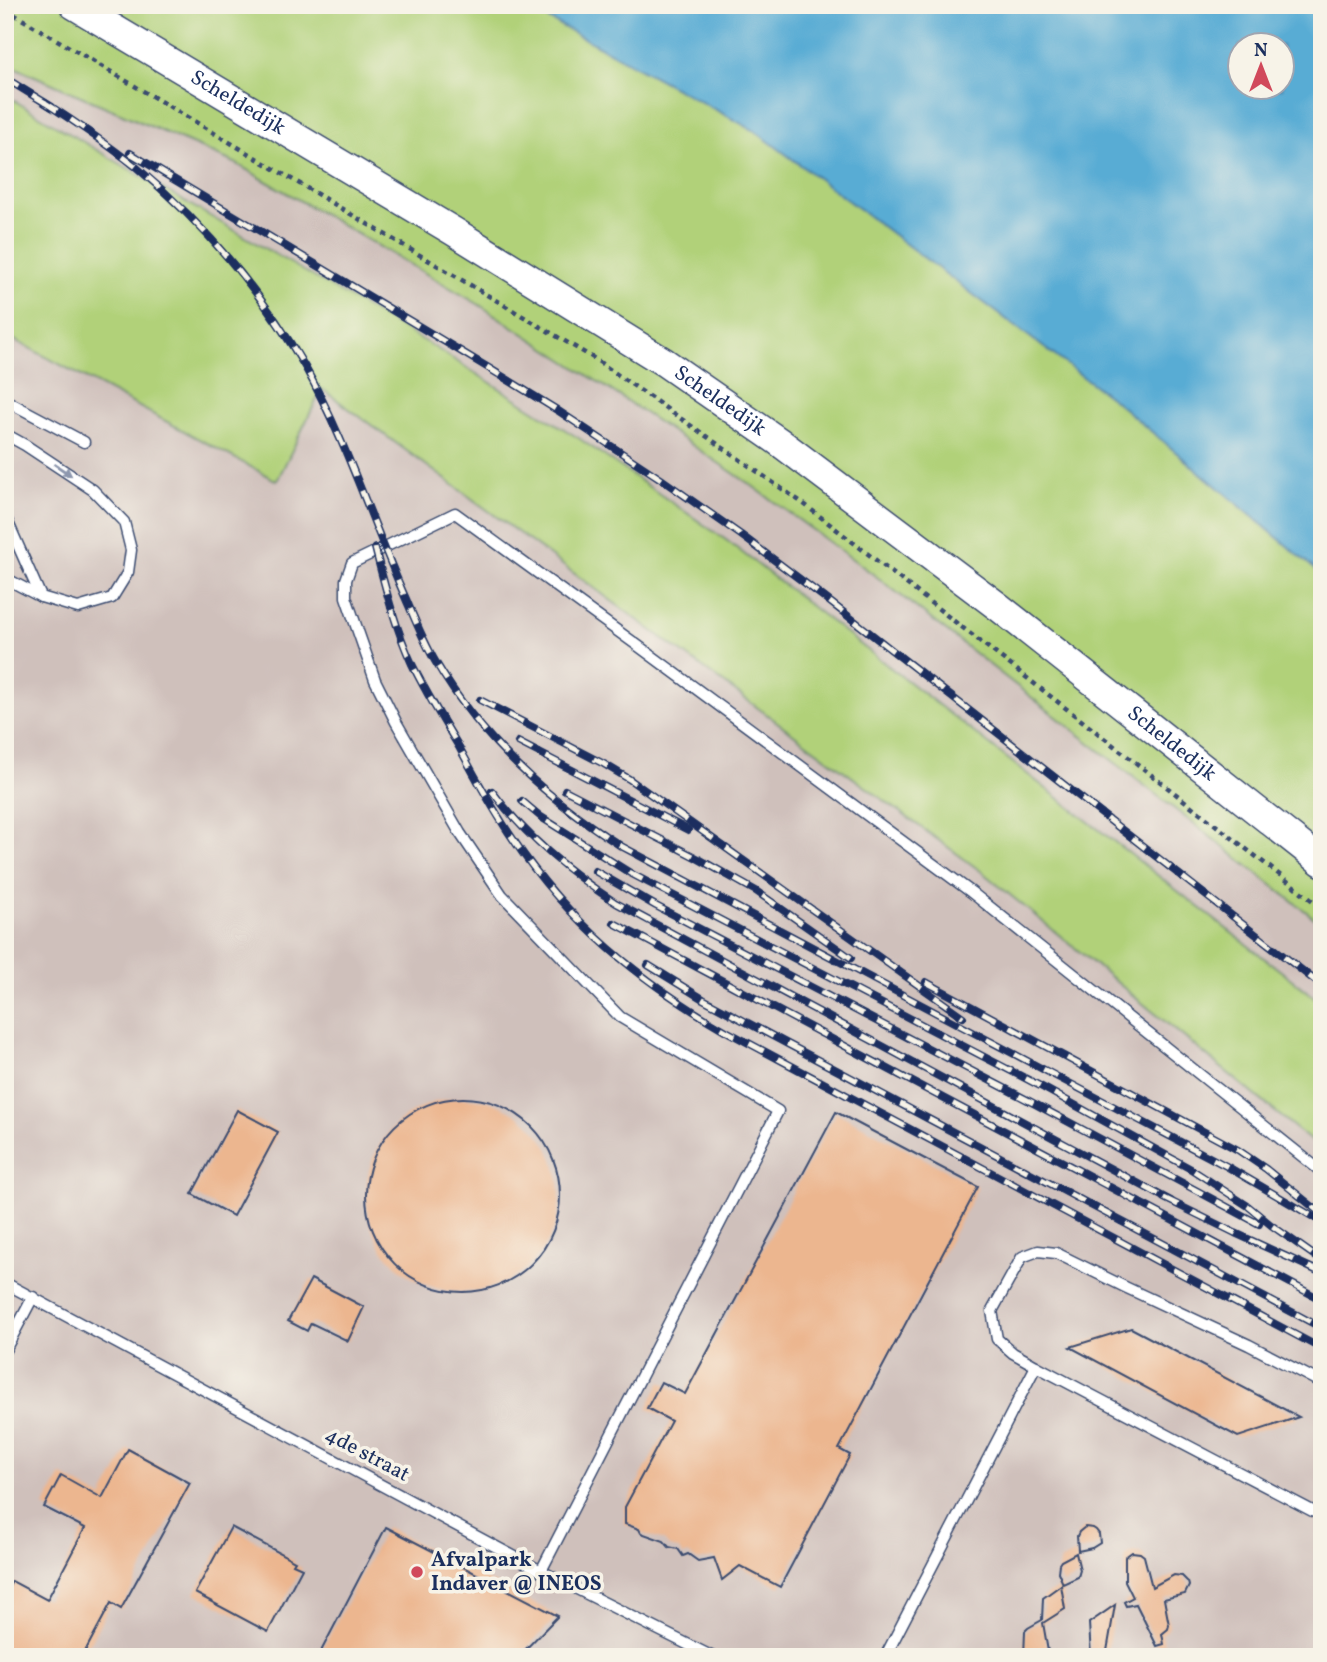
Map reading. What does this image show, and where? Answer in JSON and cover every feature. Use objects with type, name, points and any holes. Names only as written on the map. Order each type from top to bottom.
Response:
[{"type":"street","name":"Scheldedijk","points":[[74,5],[453,230],[664,362],[778,441],[1000,608],[1322,862]]},
{"type":"lane","points":[[5,400],[84,442]]},
{"type":"lane","points":[[5,434],[93,490],[124,522],[131,550],[128,572],[112,598],[78,608],[41,597],[5,578]]},
{"type":"lane","points":[[541,1572],[778,1111],[620,1017],[502,895],[460,833],[375,680],[346,597],[346,580],[352,563],[455,513],[971,891],[1322,1172]]},
{"type":"lane","points":[[5,516],[41,597]]},
{"type":"lane","points":[[1322,1383],[1056,1253],[1038,1251],[1022,1257],[992,1311],[997,1339],[1013,1353],[1322,1516]]},
{"type":"lane","name":"4de straat","points":[[5,1283],[541,1572],[713,1657]]},
{"type":"lane","points":[[5,1350],[33,1297]]},
{"type":"lane","points":[[885,1657],[1036,1366]]},
{"type":"path","points":[[5,9],[594,359],[804,504],[1322,908]]},
{"type":"shaded area","points":[[5,63],[235,163],[478,304],[751,485],[877,577],[1322,924],[1322,1003],[726,540],[580,439],[509,395],[5,95]]},
{"type":"shaded area","points":[[5,335],[277,480],[322,389],[982,872],[1322,1150],[1322,1657],[5,1657]]},
{"type":"green space","points":[[5,5],[523,5],[755,131],[1114,400],[1322,575],[1322,924],[877,577],[751,485],[615,393],[478,304],[235,163],[5,63]]},
{"type":"green space","points":[[5,95],[434,347],[580,439],[726,540],[1322,1003],[1322,1150],[982,872],[322,389],[277,481],[5,335]]},
{"type":"water","points":[[523,5],[1322,5],[1322,575],[1114,400],[755,131]]},
{"type":"building","points":[[463,1098],[500,1105],[532,1126],[553,1158],[560,1195],[553,1232],[532,1264],[500,1285],[463,1292],[426,1285],[394,1264],[373,1232],[366,1195],[373,1158],[394,1126],[426,1105]]},
{"type":"building","points":[[237,1110],[278,1132],[233,1216],[192,1194]]},
{"type":"building","points":[[836,1112],[978,1187],[839,1449],[850,1455],[780,1587],[740,1566],[722,1580],[714,1558],[698,1561],[688,1554],[683,1556],[678,1549],[669,1547],[664,1541],[625,1524],[625,1507],[671,1421],[647,1408],[661,1382],[685,1394]]},
{"type":"building","points":[[311,1279],[364,1307],[348,1341],[311,1323],[307,1331],[288,1321]]},
{"type":"building","points":[[1131,1328],[1299,1417],[1238,1437],[1070,1347]]},
{"type":"building","points":[[128,1449],[190,1483],[121,1609],[111,1603],[82,1657],[5,1657],[5,1594],[12,1581],[47,1600],[85,1528],[44,1507],[61,1475],[102,1498]]},
{"type":"building","points":[[231,1527],[295,1561],[293,1564],[302,1568],[268,1632],[195,1593]]},
{"type":"building","name":"Afvalpark Indaver @ INEOS","points":[[386,1527],[558,1616],[518,1657],[318,1657]]},
{"type":"building","points":[[1085,1527],[1096,1530],[1100,1543],[1078,1551],[1077,1536]]},
{"type":"building","points":[[1132,1552],[1144,1556],[1152,1587],[1174,1575],[1182,1576],[1188,1582],[1185,1594],[1164,1599],[1169,1625],[1162,1634],[1164,1644],[1157,1646],[1136,1604],[1126,1606],[1124,1602],[1133,1597],[1125,1581],[1125,1557]]},
{"type":"building","points":[[1076,1553],[1080,1570],[1078,1577],[1063,1584],[1058,1572],[1059,1564]]},
{"type":"building","points":[[1061,1585],[1065,1609],[1043,1623],[1049,1657],[1024,1657],[1025,1631],[1042,1620],[1043,1598]]},
{"type":"building","points":[[1115,1605],[1106,1657],[1091,1657],[1089,1623]]},
{"type":"railway","points":[[5,78],[52,107]]},
{"type":"railway","points":[[44,102],[113,149],[184,210],[229,259],[269,311],[320,395],[435,661],[453,689],[494,741],[541,787],[621,846],[1228,1167],[1322,1222]]},
{"type":"railway","points":[[130,153],[487,367],[661,479],[825,598],[1322,986]]},
{"type":"railway","points":[[375,548],[395,621],[412,664],[492,805],[513,839],[558,898],[609,948],[666,993],[728,1032],[1322,1349]]},
{"type":"railway","points":[[480,700],[629,779],[963,1017]]},
{"type":"railway","points":[[518,742],[688,830]]},
{"type":"railway","points":[[565,790],[756,891],[851,958]]},
{"type":"railway","points":[[492,791],[549,853],[616,903],[1171,1201]]},
{"type":"railway","points":[[522,801],[541,817],[630,873],[1044,1088],[1191,1169],[1248,1206],[1322,1261]]},
{"type":"railway","points":[[595,871],[656,906],[1259,1224]]},
{"type":"railway","points":[[614,923],[1322,1300]]},
{"type":"railway","points":[[648,965],[703,999],[1322,1328]]},
{"type":"railway","points":[[926,982],[1238,1150],[1318,1211]]},
{"type":"railway","points":[[1164,1198],[1322,1273]]},
{"type":"place","name":"Afvalpark Indaver @ INEOS","points":[[417,1572]]}]
